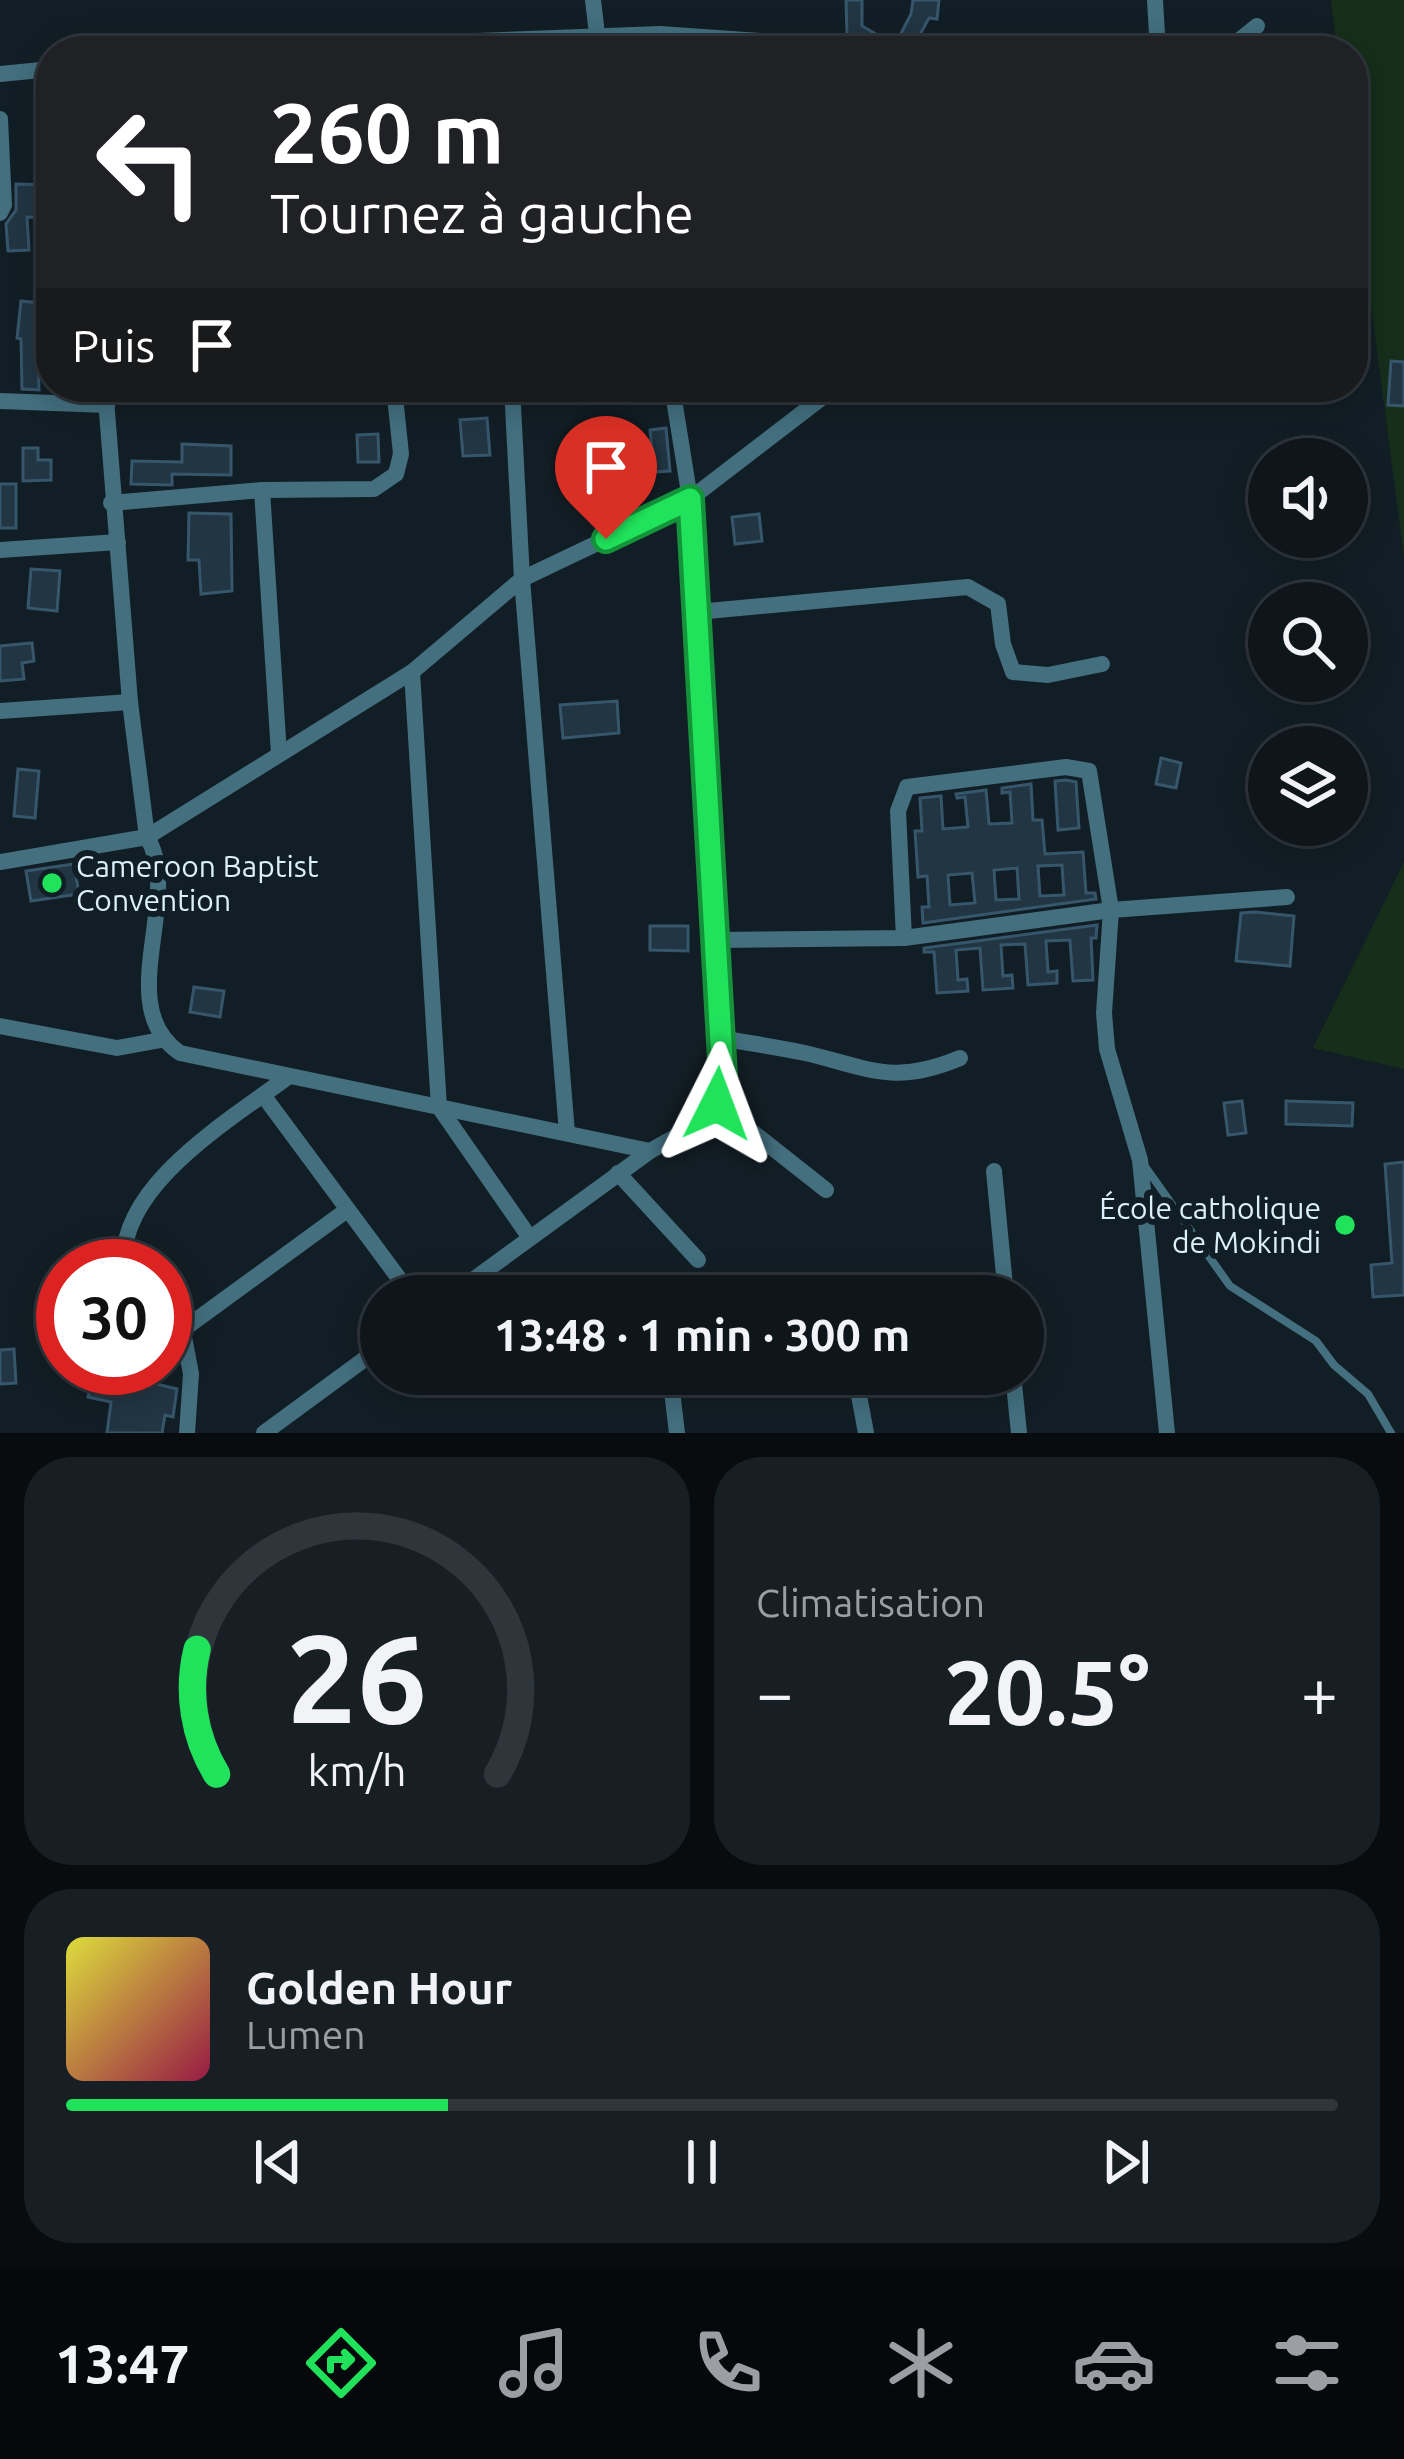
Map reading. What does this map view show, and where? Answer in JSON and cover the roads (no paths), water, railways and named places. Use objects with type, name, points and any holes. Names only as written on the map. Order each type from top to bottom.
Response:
[{"type":"street","points":[[593,0],[597,36]]},
{"type":"street","points":[[1155,0],[1157,36]]},
{"type":"street","points":[[1245,36],[1257,26]]},
{"type":"street","points":[[0,74],[36,70]]},
{"type":"street","points":[[0,118],[4,205],[0,213]]},
{"type":"street","points":[[0,401],[36,399]]},
{"type":"street","points":[[106,402],[130,702],[147,837],[159,876],[150,941],[152,1013],[161,1040],[180,1053],[650,1150]]},
{"type":"street","points":[[111,503],[262,490],[374,489],[396,474],[401,454],[396,402]]},
{"type":"street","points":[[513,402],[522,579],[567,1133]]},
{"type":"street","points":[[480,1275],[650,1150],[702,1122],[717,1104],[723,1077],[697,612],[690,499],[674,402]]},
{"type":"street","points":[[0,862],[147,837],[412,672],[522,579],[690,499],[816,402]]},
{"type":"street","points":[[262,490],[279,754]]},
{"type":"street","points":[[0,550],[118,542]]},
{"type":"street","points":[[697,612],[968,587],[998,604],[1003,644],[1013,672],[1048,675],[1102,664]]},
{"type":"street","points":[[412,672],[439,1107],[530,1238]]},
{"type":"street","points":[[0,711],[130,702]]},
{"type":"street","points":[[904,938],[898,811],[907,787],[1066,767],[1089,771],[1111,910],[1104,1013],[1107,1049],[1140,1160],[1167,1433]]},
{"type":"street","points":[[715,940],[904,938],[1111,910],[1287,897]]},
{"type":"street","points":[[0,1026],[117,1048],[161,1040]]},
{"type":"street","points":[[720,1038],[807,1054],[865,1072],[928,1071],[960,1058]]},
{"type":"street","points":[[127,1239],[139,1208],[167,1170],[289,1076]]},
{"type":"street","points":[[263,1095],[396,1275]]},
{"type":"street","points":[[717,1104],[826,1190]]},
{"type":"street","points":[[994,1171],[1004,1275]]},
{"type":"street","points":[[619,1173],[698,1260]]},
{"type":"street","points":[[192,1314],[347,1210]]},
{"type":"street","points":[[264,1433],[360,1362]]},
{"type":"street","points":[[187,1433],[189,1395]]},
{"type":"street","points":[[672,1395],[677,1433]]},
{"type":"street","points":[[859,1395],[866,1433]]},
{"type":"street","points":[[1015,1395],[1019,1433]]},
{"type":"lane","points":[[1140,1160],[1230,1286],[1316,1341],[1334,1365],[1368,1394],[1391,1433]]},
{"type":"place","name":"Cameroon Baptist Convention","points":[[52,883]]},
{"type":"place","name":"École catholique de Mokindi","points":[[1345,1225]]}]
